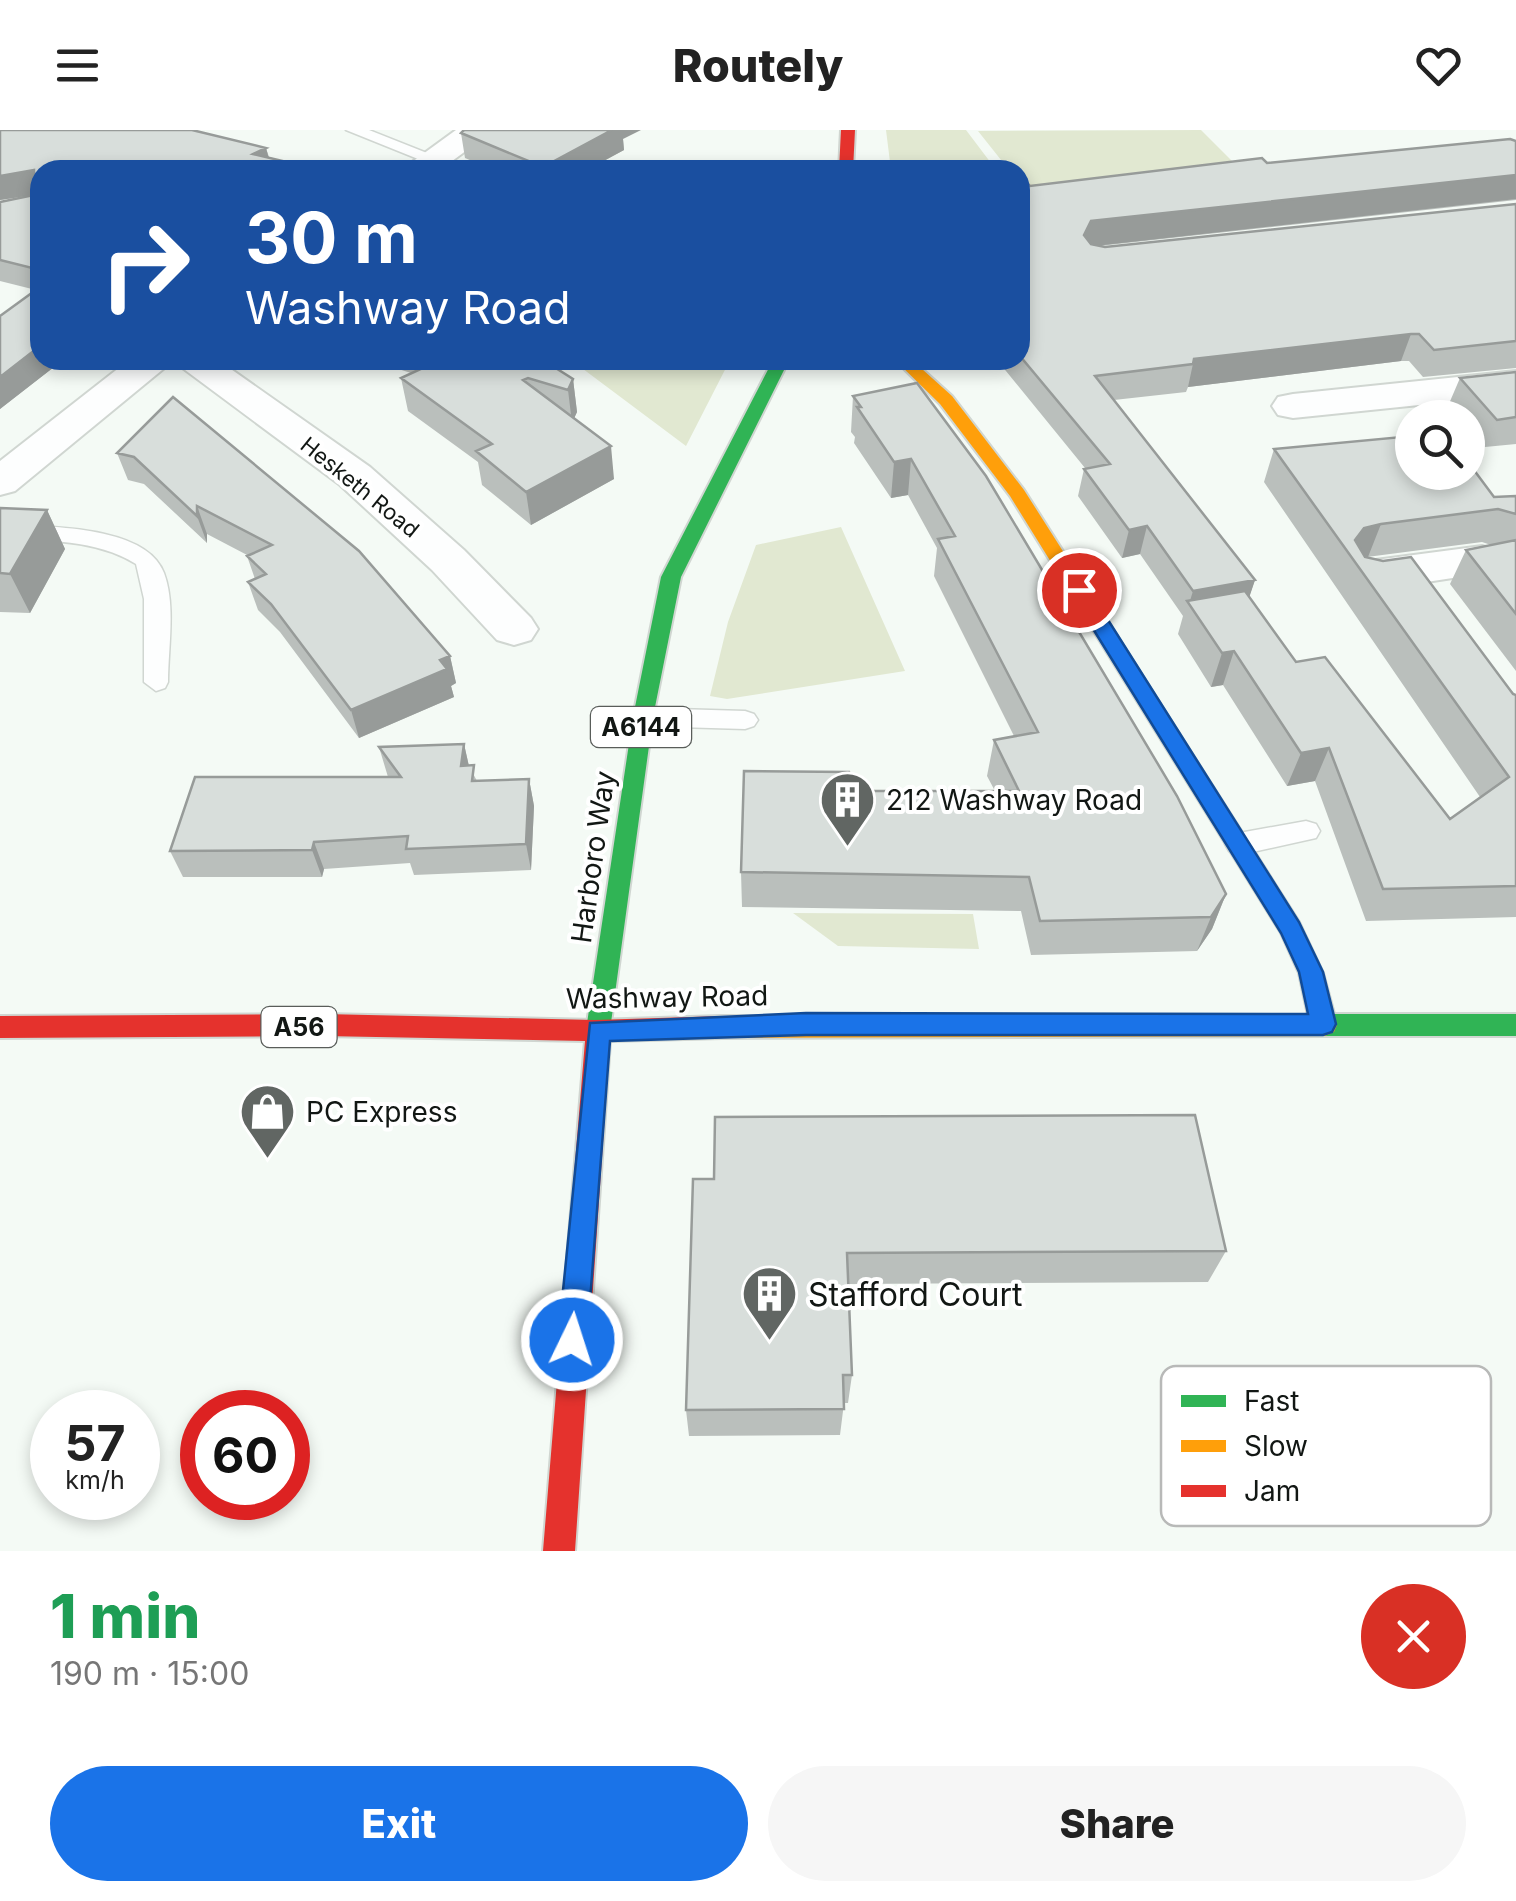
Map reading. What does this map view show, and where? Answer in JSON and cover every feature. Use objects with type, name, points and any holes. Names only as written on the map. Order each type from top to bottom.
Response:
[{"type":"main road","points":[[846,160],[848,130]]},
{"type":"main road","name":"Harboro Way","points":[[598,1031],[642,717],[670,576],[776,370]]},
{"type":"main road","points":[[914,370],[946,400],[1018,494],[1239,844],[1304,952],[1323,1024]]},
{"type":"main road","name":"Washway Road","points":[[0,1027],[323,1025],[598,1031],[806,1024],[1516,1025]]},
{"type":"main road","name":"A6144","points":[[559,1551],[598,1031]]},
{"type":"street","points":[[432,160],[478,130]]},
{"type":"street","points":[[0,482],[141,370]]},
{"type":"street","name":"Hesketh Road","points":[[206,370],[354,476],[448,560],[514,629]]},
{"type":"street","points":[[1293,406],[1516,383]]},
{"type":"street","points":[[1446,618],[1389,573],[1482,561]]},
{"type":"lane","points":[[354,130],[418,160]]},
{"type":"lane","points":[[0,531],[113,543],[137,552],[152,569],[156,682]]},
{"type":"lane","points":[[642,717],[745,720]]},
{"type":"lane","points":[[1239,844],[1306,831]]},
{"type":"green space","points":[[886,130],[966,130],[989,160],[890,160]]},
{"type":"green space","points":[[1201,130],[1245,174],[1032,201],[1030,160],[1001,160],[978,131]]},
{"type":"green space","points":[[584,370],[725,370],[686,446]]},
{"type":"green space","points":[[841,527],[905,671],[727,699],[710,696],[728,622],[756,545]]},
{"type":"green space","points":[[793,913],[973,914],[979,949],[838,946]]},
{"type":"building","points":[[0,130],[192,130],[266,148],[253,154],[278,160],[30,160],[30,171],[0,176]]},
{"type":"building","points":[[612,130],[556,160],[526,160],[461,133]]},
{"type":"building","points":[[1516,141],[1516,175],[1091,221],[1084,235],[1091,244],[1105,247],[1516,204],[1516,341],[1434,350],[1419,334],[1411,334],[1194,359],[1193,364],[1095,376],[1255,580],[1193,591],[1147,526],[1129,530],[1084,469],[1110,464],[1030,368],[1030,186],[1262,158],[1267,163]]},
{"type":"building","points":[[30,196],[30,268],[0,260],[0,202]]},
{"type":"building","points":[[30,294],[30,354],[0,377],[0,316]]},
{"type":"building","points":[[418,370],[559,370],[573,379],[568,390],[528,378],[523,380],[611,446],[526,492],[476,451],[492,444],[401,378]]},
{"type":"building","points":[[1516,372],[1516,417],[1497,420],[1485,406],[1485,400],[1479,400],[1460,378]]},
{"type":"building","points":[[917,383],[986,476],[1177,796],[1226,894],[1211,917],[1040,921],[1029,877],[741,872],[744,771],[849,772],[853,791],[1019,791],[994,740],[1038,732],[938,539],[955,536],[911,459],[894,462],[853,396]]},
{"type":"building","points":[[173,397],[359,551],[450,656],[440,660],[447,669],[351,710],[271,604],[248,582],[266,574],[247,556],[272,545],[197,506],[197,516],[134,457],[117,453]]},
{"type":"building","points":[[1395,438],[1395,490],[1485,490],[1485,485],[1494,497],[1516,496],[1516,514],[1498,509],[1381,524],[1364,528],[1355,540],[1365,557],[1383,561],[1411,557],[1516,695],[1516,886],[1383,889],[1329,748],[1301,753],[1234,651],[1222,653],[1187,601],[1245,591],[1296,662],[1325,657],[1450,819],[1509,777],[1274,449]]},
{"type":"building","points":[[0,508],[47,510],[10,574],[0,573]]},
{"type":"building","points":[[1516,540],[1516,614],[1466,550]]},
{"type":"building","points":[[464,744],[461,766],[474,765],[472,781],[529,779],[526,844],[406,849],[408,836],[314,842],[312,850],[170,851],[195,777],[401,777],[379,747]]},
{"type":"building","name":"Stafford Court","points":[[1195,1115],[1226,1251],[847,1253],[852,1375],[843,1375],[844,1409],[686,1410],[693,1179],[714,1179],[715,1117]]},
{"type":"traffic: fast","points":[[598,1030],[643,717],[671,577],[776,370]]},
{"type":"traffic: fast","points":[[1325,1025],[1516,1025]]},
{"type":"traffic: slow","points":[[914,370],[946,400],[1018,494],[1291,929],[1311,973],[1323,1025]]},
{"type":"traffic: slow","points":[[722,1027],[1325,1025]]},
{"type":"traffic: jam","points":[[846,160],[848,130]]},
{"type":"traffic: jam","points":[[0,1027],[323,1025],[598,1031],[722,1027]]},
{"type":"traffic: jam","points":[[559,1551],[598,1030]]},
{"type":"place","name":"212 Washway Road","points":[[847,849]]},
{"type":"place","name":"PC Express","points":[[267,1161]]},
{"type":"place","name":"Stafford Court","points":[[769,1343]]},
{"type":"route","points":[[572,1340],[598,1031],[806,1024],[1323,1024],[1304,952],[1079,590]]}]
